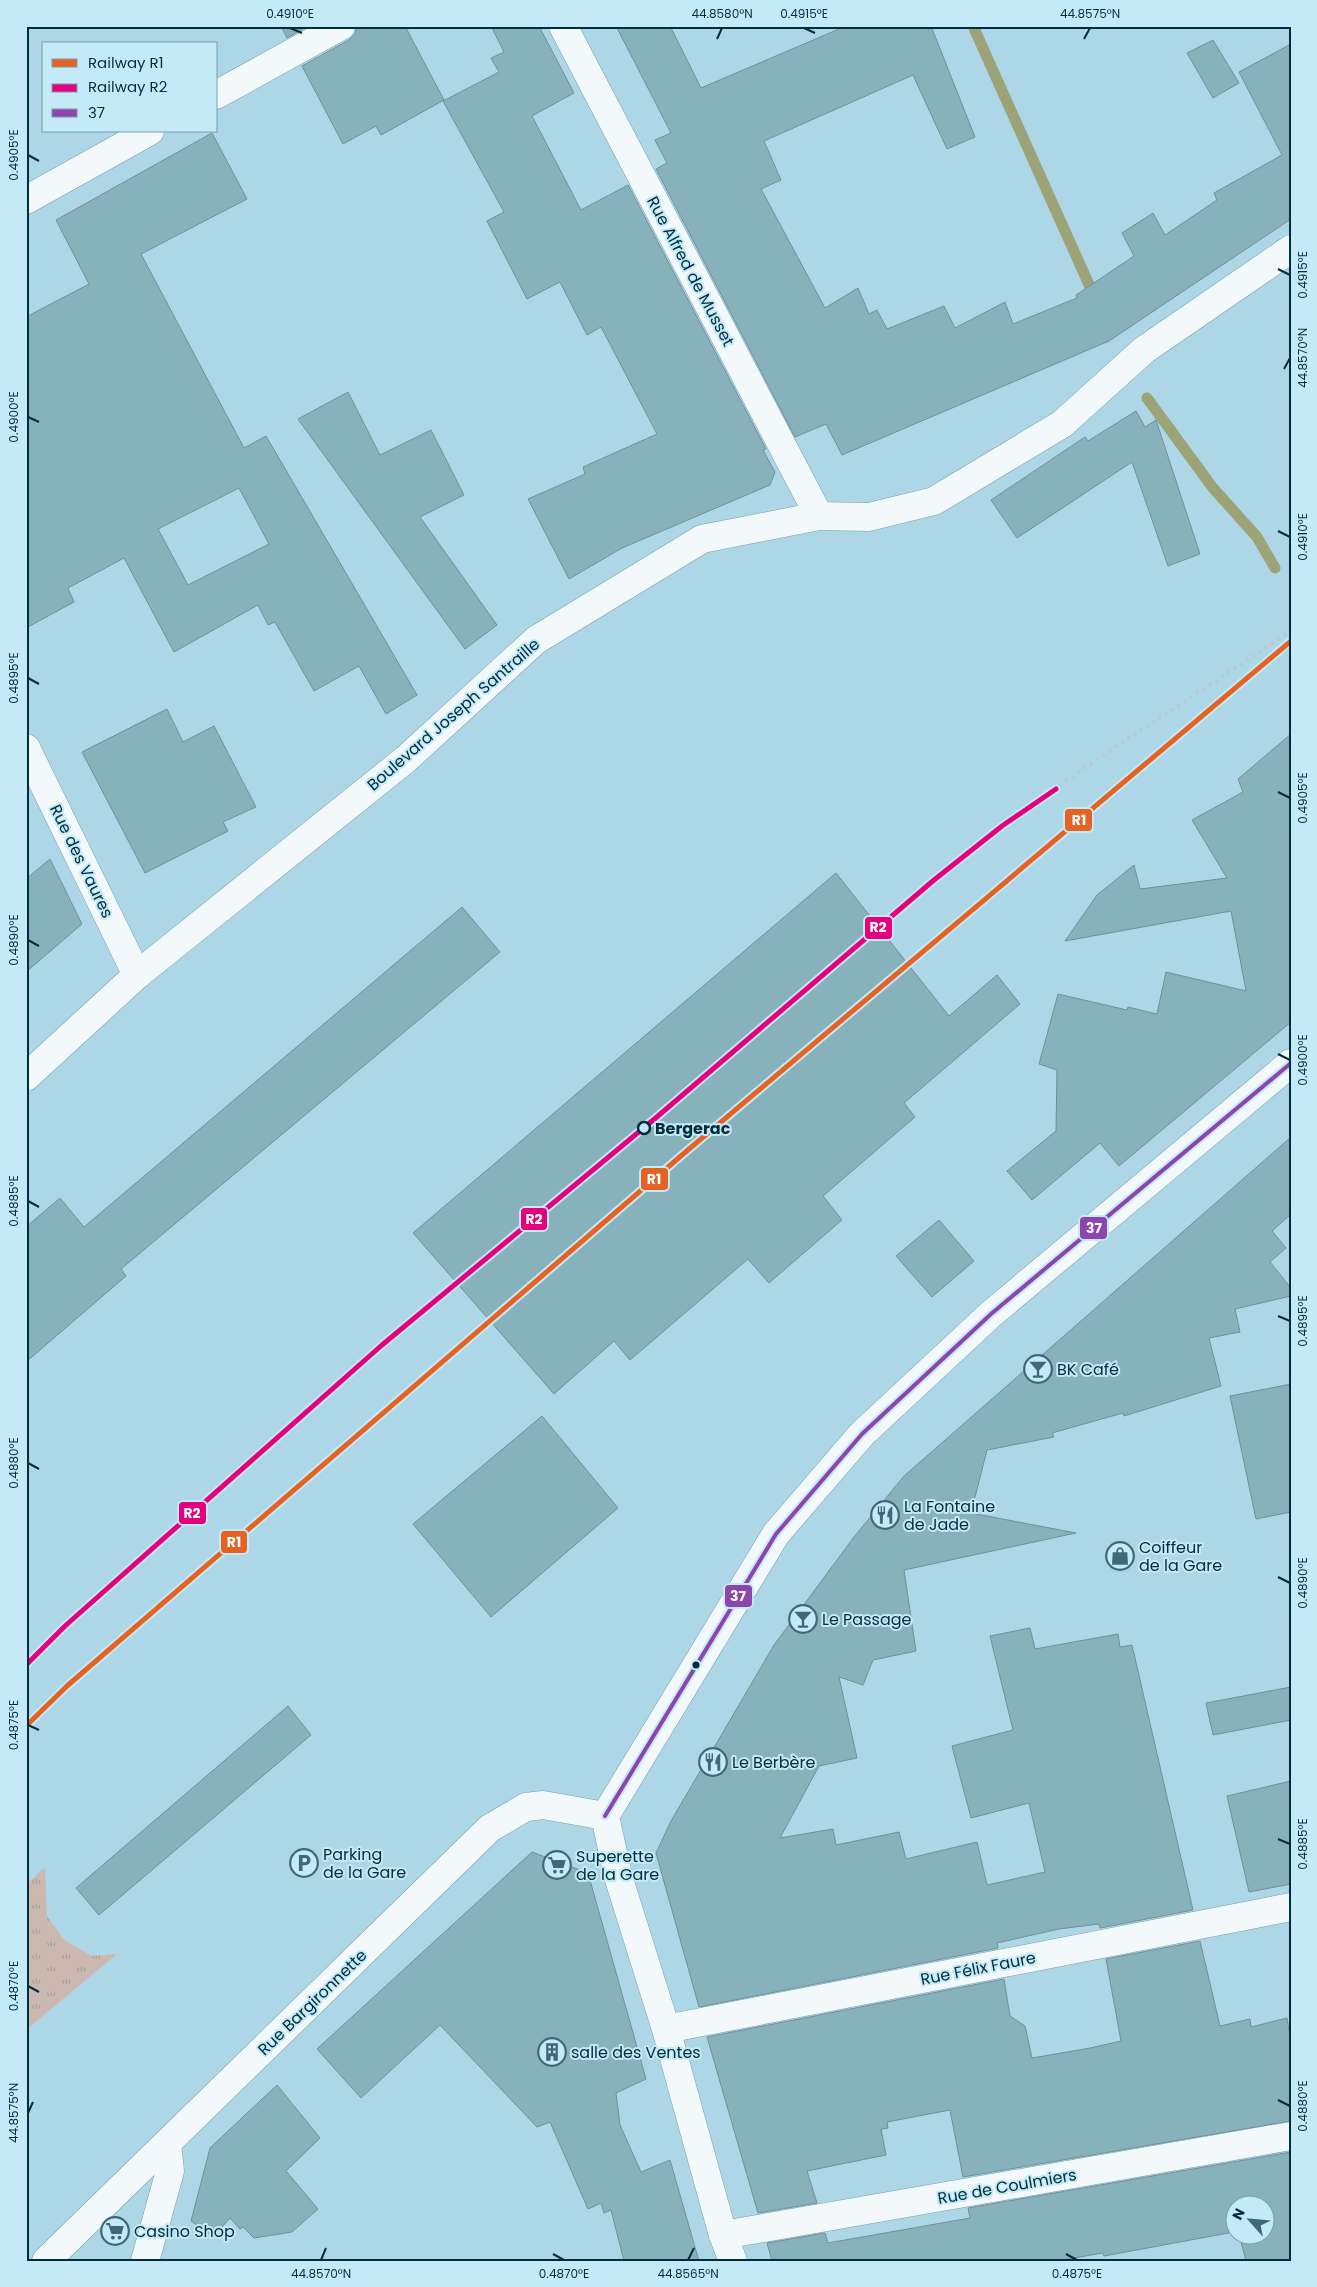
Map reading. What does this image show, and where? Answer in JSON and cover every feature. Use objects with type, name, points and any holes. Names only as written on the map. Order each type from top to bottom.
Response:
[{"type":"street","points":[[218,94],[341,26]]},
{"type":"street","name":"Rue Alfred de Musset","points":[[563,26],[819,516]]},
{"type":"street","points":[[26,200],[148,132]]},
{"type":"street","name":"Boulevard Joseph Santraille","points":[[26,1077],[137,975],[406,759],[536,640],[702,539],[819,516],[868,517],[934,501],[1062,424],[1144,350],[1291,249]]},
{"type":"street","name":"Rue des Vaures","points":[[26,748],[137,975]]},
{"type":"street","points":[[733,2261],[723,2235],[666,2029],[618,1876],[605,1816],[776,1534],[862,1434],[992,1314],[1291,1063]]},
{"type":"street","name":"Rue Bargironnette","points":[[46,2261],[490,1828],[526,1807],[543,1805],[605,1816]]},
{"type":"street","name":"Rue Félix Faure","points":[[666,2029],[1291,1907]]},
{"type":"street","name":"Rue de Coulmiers","points":[[723,2235],[1291,2136]]},
{"type":"street","points":[[146,2261],[170,2170],[167,2144]]},
{"type":"green space","points":[[45,1867],[47,1916],[64,1940],[92,1956],[117,1954],[26,2030],[26,1885]]},
{"type":"building","points":[[281,26],[308,26],[287,38]]},
{"type":"building","points":[[357,26],[405,26],[444,100],[381,135],[376,126],[343,144],[302,66],[349,40],[355,34]]},
{"type":"building","points":[[491,26],[539,26],[574,93],[532,116],[581,210],[628,185],[766,449],[763,450],[775,472],[770,485],[622,548],[569,579],[528,499],[585,474],[583,467],[657,434],[601,327],[587,335],[560,282],[527,299],[487,221],[504,212],[443,101],[499,72],[491,58],[504,52]]},
{"type":"building","points":[[616,26],[670,26],[701,88],[846,26],[931,26],[975,137],[947,149],[913,75],[764,141],[781,180],[761,189],[825,308],[858,288],[869,314],[877,310],[887,329],[944,306],[955,328],[1005,302],[1013,324],[1077,298],[1076,295],[1134,256],[1122,233],[1153,213],[1165,235],[1217,200],[1214,193],[1282,155],[1239,72],[1291,44],[1291,219],[1109,341],[842,455],[826,424],[795,437],[656,169],[667,163],[655,140],[671,133]]},
{"type":"building","points":[[1213,40],[1239,83],[1213,98],[1187,53]]},
{"type":"building","points":[[212,133],[247,199],[141,254],[244,448],[266,436],[417,695],[386,714],[359,666],[314,691],[275,622],[268,625],[258,605],[174,652],[124,558],[68,588],[74,602],[26,628],[26,317],[89,284],[56,220]],"holes":[[[239,488],[269,544],[188,585],[158,529]]]},
{"type":"building","points":[[348,392],[380,455],[431,430],[464,495],[420,517],[497,625],[465,649],[298,419]]},
{"type":"building","points":[[1136,411],[1145,427],[1156,420],[1200,554],[1168,566],[1132,462],[1017,538],[991,500],[1085,437],[1088,441]]},
{"type":"building","points":[[167,709],[183,742],[214,726],[256,807],[223,822],[228,831],[145,873],[82,752]]},
{"type":"building","points":[[1291,734],[1291,1022],[1119,1166],[1100,1143],[1032,1200],[1007,1171],[1056,1131],[1057,1070],[1039,1064],[1058,994],[1127,1010],[1128,1007],[1157,1014],[1166,972],[1246,991],[1231,911],[1065,941],[1097,895],[1134,865],[1140,889],[1227,878],[1192,820],[1243,792],[1238,779]]},
{"type":"building","points":[[50,859],[82,924],[26,972],[26,879]]},
{"type":"building","points":[[836,873],[949,1016],[997,975],[1020,1004],[904,1103],[915,1117],[823,1196],[842,1220],[769,1283],[748,1259],[630,1360],[614,1341],[554,1394],[413,1233]]},
{"type":"building","points":[[462,907],[500,952],[121,1269],[126,1276],[26,1362],[26,1227],[60,1198],[84,1227]]},
{"type":"building","points":[[1291,1137],[1291,1214],[1272,1231],[1286,1248],[1270,1262],[1291,1288],[1291,1296],[1235,1309],[1240,1332],[1209,1338],[1221,1386],[1124,1416],[1123,1413],[1052,1433],[1054,1437],[987,1450],[971,1513],[1076,1533],[904,1570],[916,1651],[873,1660],[863,1685],[839,1677],[857,1758],[819,1766],[780,1838],[833,1829],[836,1845],[899,1832],[906,1859],[977,1842],[987,1885],[1045,1872],[1029,1803],[971,1818],[952,1746],[1013,1730],[990,1636],[1030,1628],[1035,1649],[1118,1634],[1120,1647],[1132,1645],[1193,1910],[1100,1928],[1099,1924],[1059,1929],[997,1943],[998,1948],[699,2007],[656,1853],[671,1821],[774,1645],[854,1537],[904,1476]]},
{"type":"building","points":[[939,1220],[974,1261],[932,1297],[896,1256]]},
{"type":"building","points":[[1291,1384],[1291,1512],[1256,1519],[1230,1396]]},
{"type":"building","points":[[542,1416],[618,1508],[491,1617],[413,1524]]},
{"type":"building","points":[[1291,1687],[1291,1720],[1213,1735],[1206,1703]]},
{"type":"building","points":[[288,1706],[311,1735],[99,1915],[76,1888]]},
{"type":"building","points":[[1291,1781],[1291,1884],[1249,1892],[1227,1796]]},
{"type":"building","points":[[532,1852],[588,1873],[646,2079],[616,2093],[620,2125],[641,2172],[670,2160],[699,2261],[624,2261],[611,2210],[604,2213],[601,2203],[588,2209],[550,2122],[537,2127],[440,2025],[361,2098],[317,2049]]},
{"type":"building","points":[[1200,1941],[1220,2026],[1250,2019],[1251,2027],[1287,2018],[1291,2041],[1291,2121],[963,2177],[950,2110],[887,2122],[888,2128],[881,2129],[886,2155],[807,2171],[817,2203],[758,2213],[707,2037],[1004,1979],[1010,2016],[1025,2026],[1032,2058],[1090,2048],[1121,2041],[1106,1959]]},
{"type":"building","points":[[277,2085],[320,2138],[286,2171],[318,2209],[292,2232],[254,2238],[243,2227],[240,2229],[230,2218],[213,2237],[191,2221],[210,2148]]},
{"type":"building","points":[[1291,2152],[1291,2261],[1246,2261],[1242,2244],[1274,2244],[1274,2194],[1224,2194],[1224,2234],[1104,2256],[1103,2253],[1056,2261],[772,2261],[767,2243],[825,2233],[828,2243],[970,2218],[968,2208]]},
{"type":"waterway","points":[[973,26],[1095,298]]},
{"type":"waterway","points":[[1147,398],[1213,488],[1257,537],[1275,568]]},
{"type":"railway","points":[[26,1665],[65,1626],[382,1345],[658,1116],[934,880],[1002,826],[1093,762],[1291,631]]},
{"type":"railway","points":[[26,1726],[67,1686],[682,1155],[1291,641]]},
{"type":"rail line","name":"R1","points":[[26,1726],[67,1686],[682,1155],[1291,641]]},
{"type":"rail line","name":"R2","points":[[26,1665],[65,1626],[382,1345],[658,1116],[934,880],[1002,826],[1056,789]]},
{"type":"transit line","name":"37","points":[[605,1816],[776,1534],[862,1434],[991,1314],[1291,1063]]},
{"type":"place","name":"Bergerac","points":[[644,1128]]},
{"type":"place","name":"BK Café","points":[[1038,1369]]},
{"type":"place","name":"La Fontaine de Jade","points":[[885,1515]]},
{"type":"place","name":"Coiffeur de la Gare","points":[[1120,1556]]},
{"type":"place","name":"Le Passage","points":[[803,1619]]},
{"type":"place","name":"Le Berbère","points":[[713,1762]]},
{"type":"place","name":"Parking de la Gare","points":[[304,1863]]},
{"type":"place","name":"Superette de la Gare","points":[[557,1865]]},
{"type":"place","name":"salle des Ventes","points":[[552,2052]]},
{"type":"place","name":"Casino Shop","points":[[115,2231]]}]
